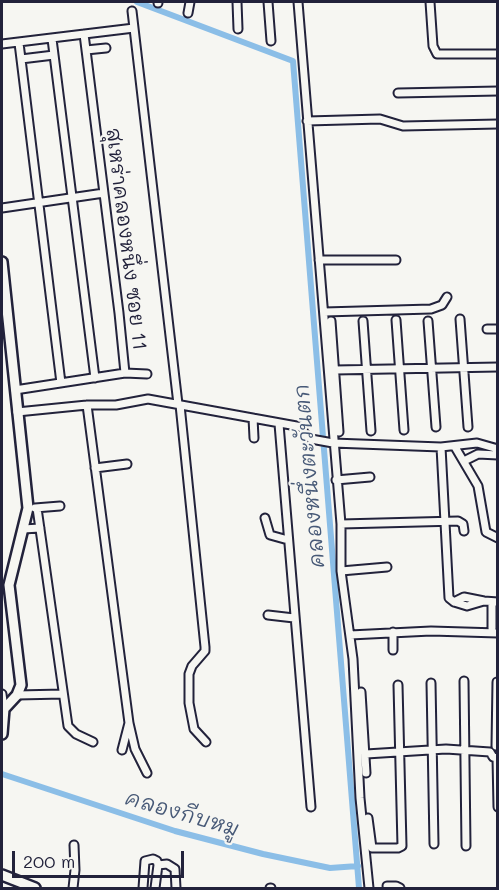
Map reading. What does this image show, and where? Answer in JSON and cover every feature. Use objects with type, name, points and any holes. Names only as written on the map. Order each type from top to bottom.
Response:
[{"type":"main road","points":[[2,262],[17,412],[33,508],[23,529],[10,578],[8,594],[21,685],[17,695],[4,710],[2,734]]},
{"type":"main road","points":[[2,874],[35,888]]},
{"type":"street","points":[[188,13],[189,2]]},
{"type":"street","points":[[237,2],[238,29]]},
{"type":"street","points":[[268,2],[271,40]]},
{"type":"street","points":[[298,2],[324,312],[332,443],[340,524],[341,571],[353,659],[360,798],[369,888]]},
{"type":"street","points":[[430,2],[433,46],[437,54],[498,54]]},
{"type":"street","points":[[132,11],[206,647],[189,674],[188,696],[192,724],[206,742]]},
{"type":"street","points":[[2,44],[134,28]]},
{"type":"street","name":"สุเหร่าคลองหนึ่ง ซอย 11","points":[[15,390],[125,373],[84,34]]},
{"type":"street","points":[[52,39],[94,378]]},
{"type":"street","points":[[33,41],[36,57]]},
{"type":"street","points":[[19,43],[61,383]]},
{"type":"street","points":[[86,50],[106,48]]},
{"type":"street","points":[[21,59],[54,55]]},
{"type":"street","points":[[398,93],[498,91]]},
{"type":"street","points":[[307,121],[380,119],[403,126],[498,124]]},
{"type":"street","points":[[2,208],[104,193]]},
{"type":"street","points":[[319,260],[396,260]]},
{"type":"street","points":[[324,312],[431,309],[442,305],[447,297]]},
{"type":"street","points":[[460,319],[468,428]]},
{"type":"street","points":[[396,320],[404,430]]},
{"type":"street","points":[[331,321],[339,432]]},
{"type":"street","points":[[363,321],[371,431]]},
{"type":"street","points":[[428,321],[436,427]]},
{"type":"street","points":[[487,329],[498,328]]},
{"type":"street","points":[[335,370],[498,367]]},
{"type":"street","points":[[125,373],[147,374]]},
{"type":"street","points":[[17,412],[87,405],[116,405],[148,399],[302,428],[307,437],[332,443],[441,447],[477,443],[498,449]]},
{"type":"street","points":[[87,405],[129,723],[135,749],[147,773]]},
{"type":"street","points":[[253,418],[254,438]]},
{"type":"street","points":[[279,424],[311,807]]},
{"type":"street","points":[[350,635],[495,630],[491,601],[467,606],[449,598],[441,447]]},
{"type":"street","points":[[455,447],[481,494],[486,532],[498,538]]},
{"type":"street","points":[[464,461],[478,454],[498,455]]},
{"type":"street","points":[[95,468],[127,464]]},
{"type":"street","points":[[336,480],[370,477]]},
{"type":"street","points":[[60,506],[33,508],[40,528],[68,726],[76,734],[93,742]]},
{"type":"street","points":[[265,518],[270,535],[288,540]]},
{"type":"street","points":[[340,524],[461,522],[464,531]]},
{"type":"street","points":[[23,529],[40,528]]},
{"type":"street","points":[[341,571],[387,567]]},
{"type":"street","points":[[268,615],[294,618]]},
{"type":"street","points":[[393,632],[393,650]]},
{"type":"street","points":[[464,681],[466,846]]},
{"type":"street","points":[[490,752],[493,747],[497,746],[497,682]]},
{"type":"street","points":[[431,683],[434,844]]},
{"type":"street","points":[[368,818],[372,848],[402,846],[398,685]]},
{"type":"street","points":[[361,692],[366,773]]},
{"type":"street","points":[[2,694],[4,710]]},
{"type":"street","points":[[17,695],[63,694]]},
{"type":"street","points":[[122,750],[129,723]]},
{"type":"street","points":[[366,754],[433,750],[490,752]]},
{"type":"street","points":[[490,752],[493,758],[497,758],[498,807]]},
{"type":"street","points":[[73,888],[74,845]]},
{"type":"street","points":[[143,888],[146,861],[156,860],[158,865],[155,888]]},
{"type":"street","points":[[158,865],[167,864],[175,869],[176,888]]},
{"type":"street","points":[[387,886],[400,888]]},
{"type":"waterway","name":"คลองหนึ่งตะวันตก","points":[[137,2],[293,61],[359,888]]},
{"type":"waterway","name":"คลองกีบหมู","points":[[2,774],[175,831],[263,854],[330,868],[358,866]]}]
